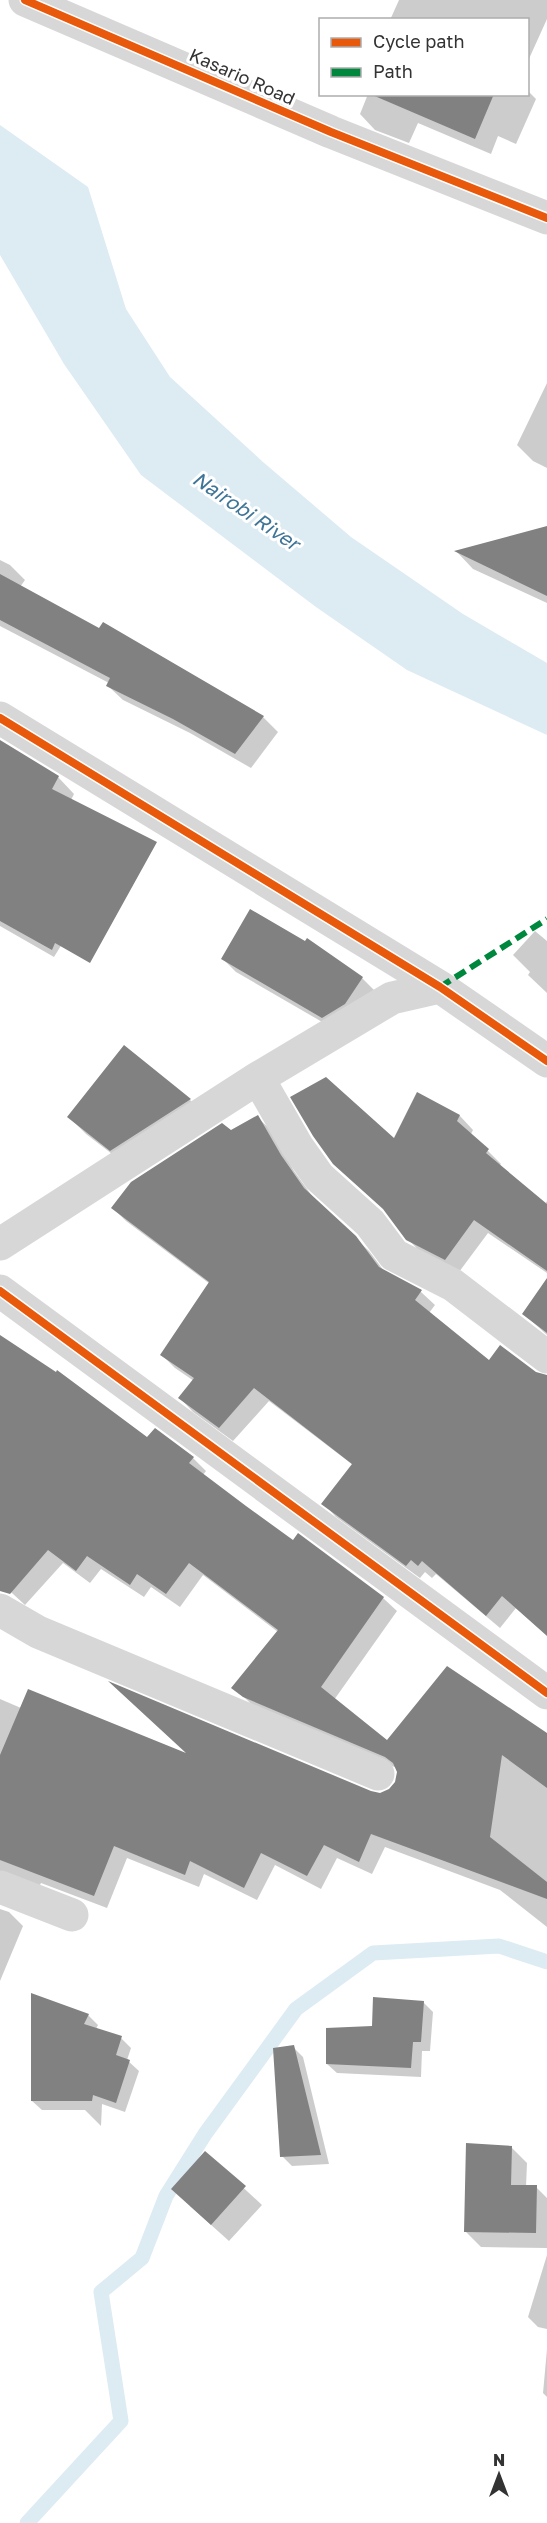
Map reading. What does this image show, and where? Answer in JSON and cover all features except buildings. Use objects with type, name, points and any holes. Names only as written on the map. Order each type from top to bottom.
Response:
[{"type":"street","name":"Kasario Road","points":[[26,0],[331,132],[547,218]]},
{"type":"street","points":[[0,718],[440,987],[547,1061]]},
{"type":"street","points":[[0,1244],[258,1078],[392,998],[440,987]]},
{"type":"street","points":[[258,1078],[297,1146],[320,1177],[370,1223],[394,1255],[453,1285],[547,1357]]},
{"type":"street","points":[[0,1291],[547,1693]]},
{"type":"street","points":[[0,1610],[38,1632],[378,1774]]},
{"type":"street","points":[[0,1887],[72,1915]]},
{"type":"water","name":"Nairobi River","points":[[0,125],[88,187],[126,309],[170,377],[263,462],[351,537],[463,614],[547,663],[547,735],[407,670],[316,607],[141,475],[64,364],[0,255]]},
{"type":"waterway","points":[[27,2523],[121,2421],[101,2292],[142,2258],[166,2196],[205,2134],[296,2009],[373,1953],[499,1946],[547,1962]]},
{"type":"marked path","points":[[440,987],[547,919]]},
{"type":"cycle path","points":[[25,0],[331,132],[547,218]]},
{"type":"cycle path","points":[[0,718],[440,987],[547,1061]]},
{"type":"cycle path","points":[[0,1291],[547,1693]]}]
